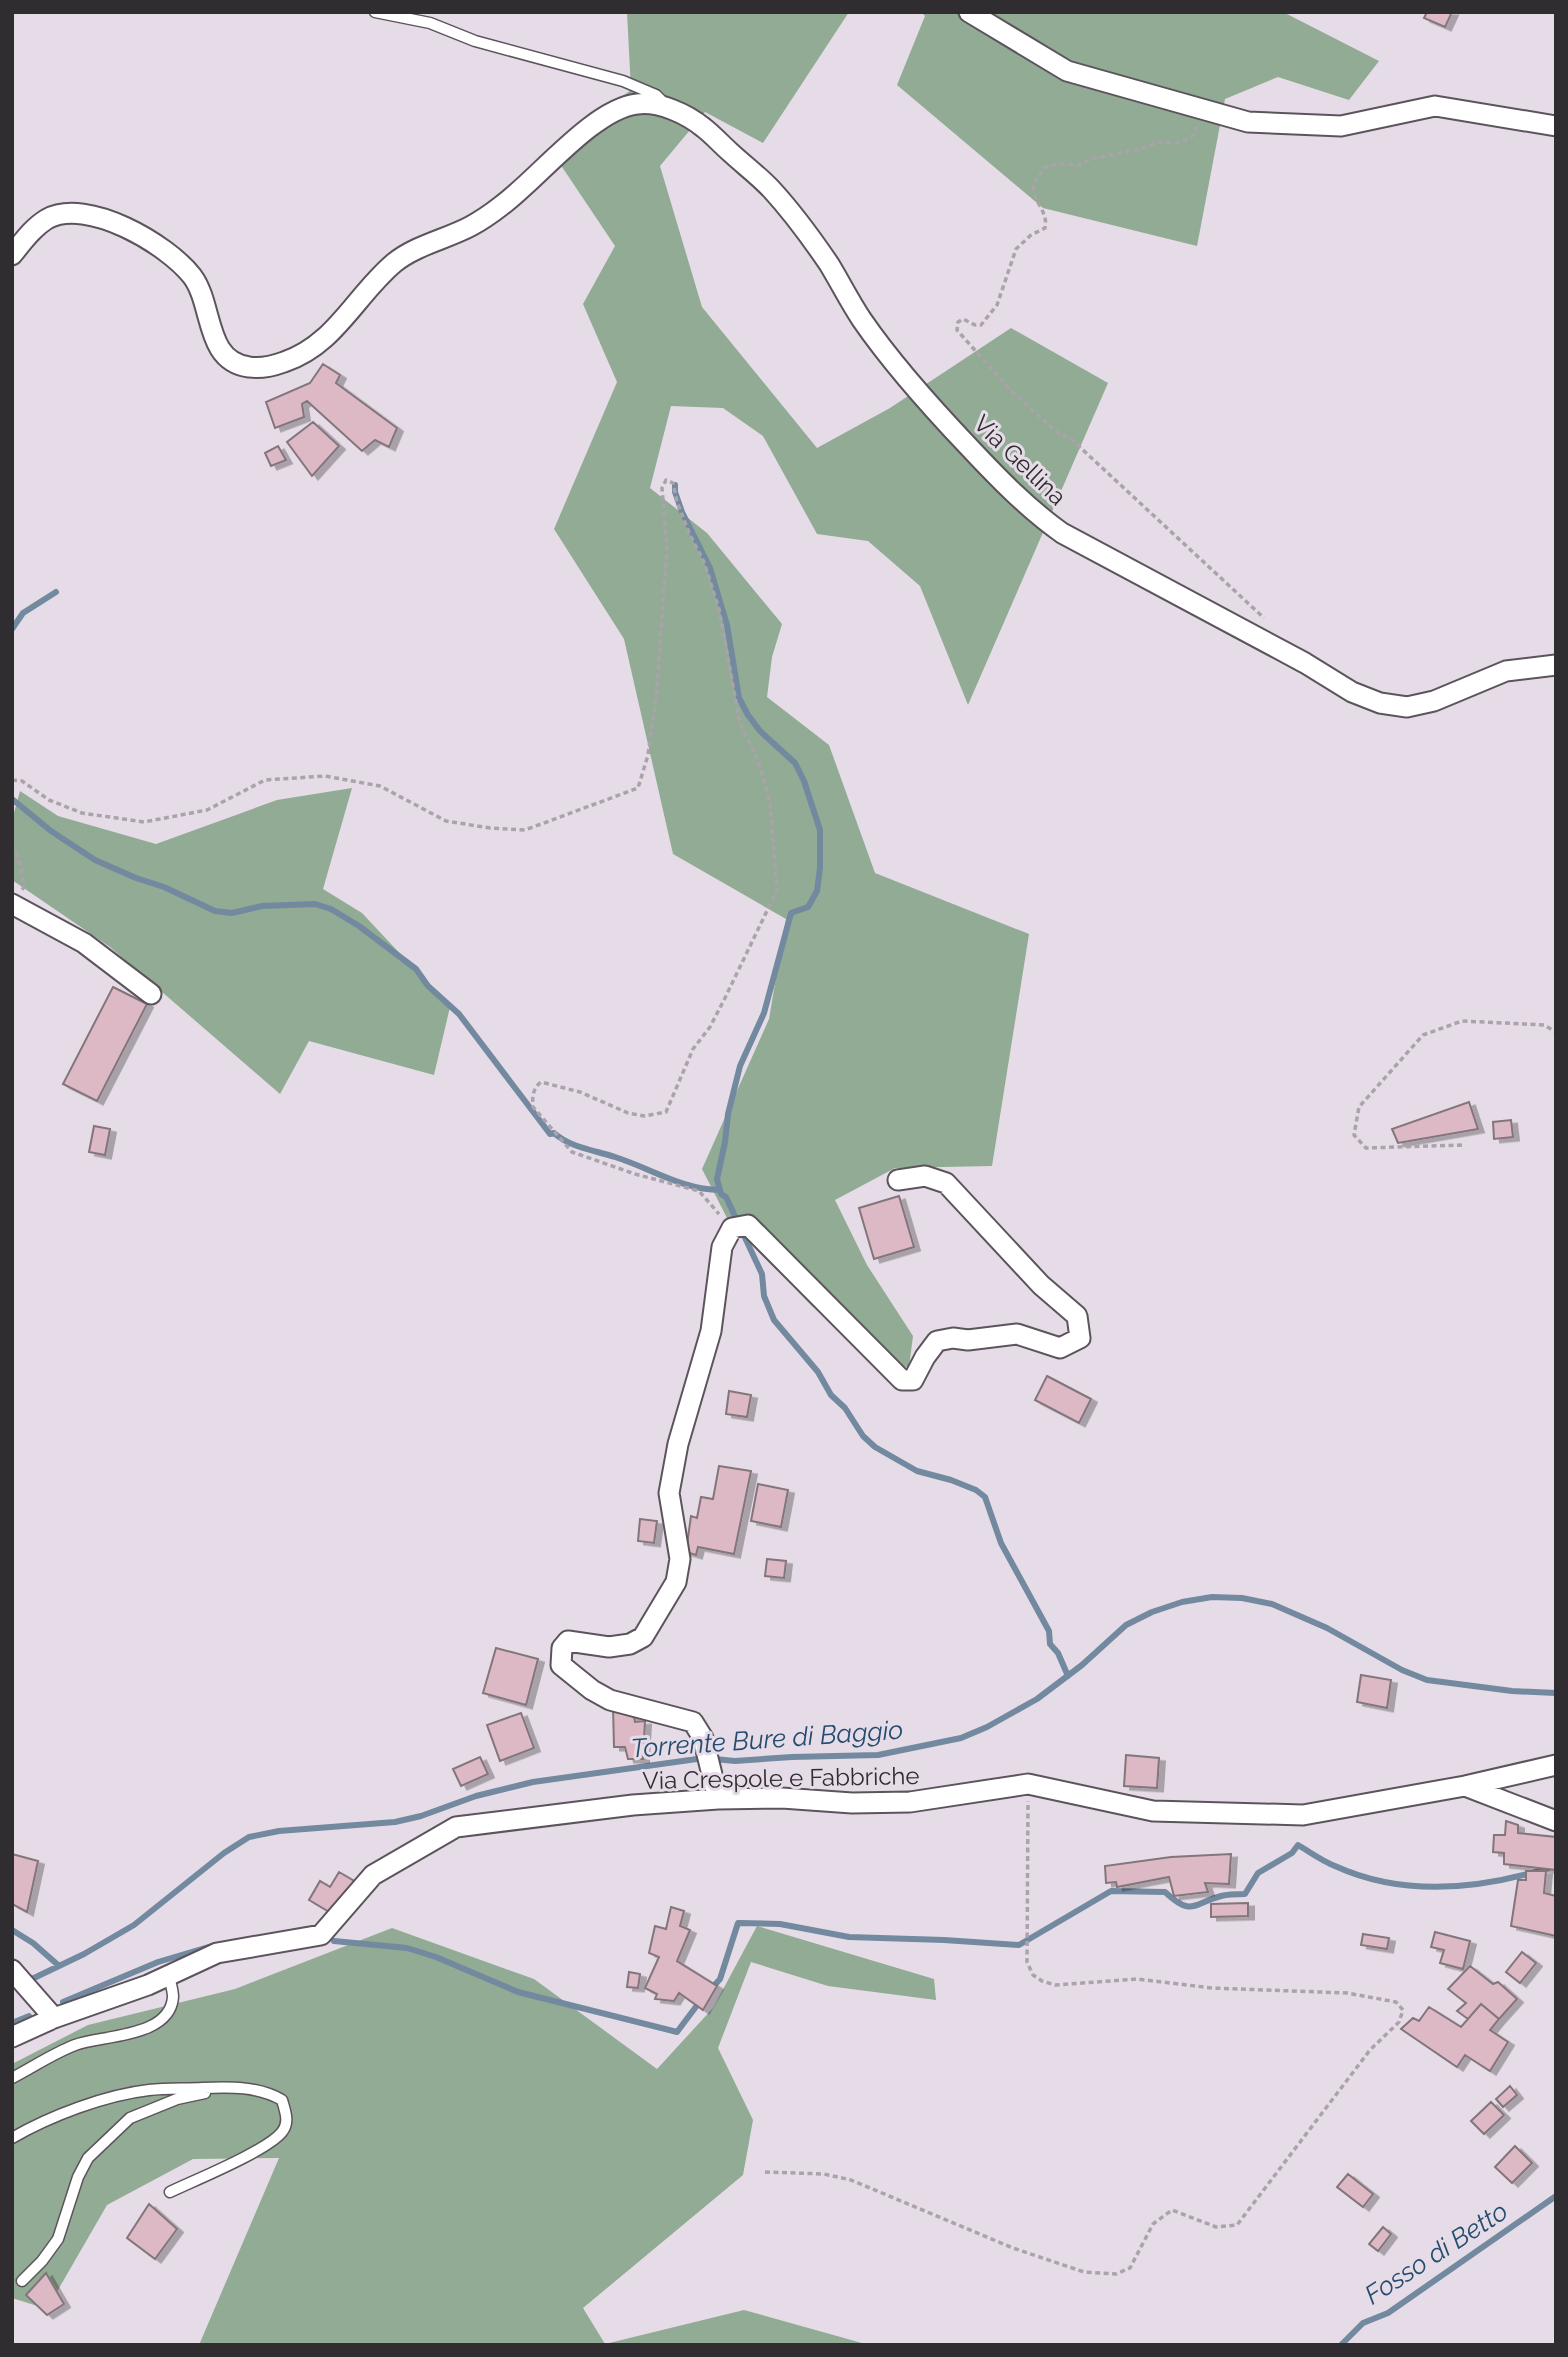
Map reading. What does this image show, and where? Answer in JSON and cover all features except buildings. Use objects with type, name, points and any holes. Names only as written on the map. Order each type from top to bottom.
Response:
[{"type":"street","points":[[969,12],[1067,71],[1248,122],[1340,126],[1435,106],[1556,126]]},
{"type":"street","name":"Via Gellina","points":[[12,255],[30,234],[48,219],[68,213],[86,213],[110,221],[141,236],[176,260],[194,278],[205,303],[215,342],[223,355],[233,362],[249,367],[271,367],[294,359],[319,344],[335,330],[369,288],[396,261],[473,225],[503,205],[577,136],[620,109],[638,104],[670,108],[702,126],[771,189],[800,223],[829,264],[862,319],[928,404],[1016,496],[1062,533],[1305,663],[1352,692],[1380,703],[1407,707],[1434,701],[1506,671],[1556,665]]},
{"type":"street","points":[[12,904],[83,943],[151,994]]},
{"type":"street","points":[[716,1793],[698,1727],[685,1719],[610,1700],[592,1690],[561,1665],[562,1648],[568,1641],[609,1647],[630,1644],[643,1637],[676,1582],[680,1559],[669,1493],[678,1444],[711,1331],[722,1247],[732,1228],[748,1226],[901,1380],[913,1380],[937,1341],[945,1339],[968,1340],[1017,1334],[1060,1348],[1080,1338],[1077,1316],[1041,1285],[946,1183],[925,1175],[898,1180]]},
{"type":"street","name":"Via Crespole e Fabbriche","points":[[12,2037],[54,2018],[148,1985],[217,1954],[321,1935],[373,1875],[456,1827],[716,1793],[888,1803],[1028,1784],[1153,1811],[1303,1815],[1465,1786],[1556,1765]]},
{"type":"street","points":[[1465,1786],[1556,1821]]},
{"type":"street","points":[[12,1970],[54,2018]]},
{"type":"lane","points":[[375,12],[430,23],[475,41],[623,81],[656,95],[670,108]]},
{"type":"lane","points":[[12,2078],[76,2044],[128,2035],[152,2024],[166,2014],[173,1998],[169,1975]]},
{"type":"lane","points":[[12,2138],[35,2125],[87,2105],[147,2091],[230,2087],[268,2092],[282,2100],[287,2118],[284,2130],[267,2145],[170,2192]]},
{"type":"lane","points":[[22,2281],[42,2261],[58,2239],[78,2177],[88,2158],[130,2118],[177,2099],[230,2087]]},
{"type":"path","points":[[1182,103],[1197,127],[1191,138],[1176,143],[1158,142],[1141,149],[1090,159],[1081,165],[1057,164],[1045,167],[1034,185],[1033,194],[1043,208],[1045,228],[1031,235],[1016,249],[997,306],[987,319],[981,325],[963,319],[958,323],[957,330],[1010,390],[1058,433],[1070,438],[1272,626]]},
{"type":"path","points":[[12,780],[22,781],[49,800],[82,814],[144,822],[208,810],[265,780],[325,776],[380,786],[446,821],[525,830],[638,788],[644,773],[656,699],[667,548],[662,488],[666,480],[673,483],[677,502],[704,562],[719,609],[740,724],[758,760],[770,804],[777,890],[710,1027],[693,1049],[666,1112],[644,1116],[628,1113],[580,1092],[541,1082],[536,1086],[532,1099],[533,1107],[539,1115],[572,1152],[699,1191],[732,1228]]},
{"type":"path","points":[[12,845],[19,859],[24,887],[12,904]]},
{"type":"path","points":[[1462,1145],[1366,1148],[1354,1135],[1359,1107],[1423,1035],[1462,1021],[1544,1026],[1556,1032]]},
{"type":"path","points":[[765,2172],[824,2174],[851,2180],[1013,2248],[1084,2272],[1116,2274],[1130,2268],[1153,2224],[1172,2210],[1216,2227],[1237,2225],[1370,2050],[1399,2022],[1403,2010],[1395,2002],[1347,1993],[1212,1988],[1137,1979],[1055,1985],[1042,1981],[1033,1975],[1027,1962],[1028,1784]]},
{"type":"green space","points":[[627,12],[849,12],[763,143],[705,112],[660,166],[702,307],[817,448],[890,408],[1011,328],[1108,383],[968,705],[920,586],[868,541],[817,534],[763,436],[723,408],[671,406],[650,488],[707,533],[782,624],[772,657],[767,697],[829,745],[875,873],[1029,934],[992,1166],[895,1168],[835,1200],[867,1265],[913,1336],[909,1367],[885,1366],[812,1306],[727,1218],[702,1169],[769,1019],[786,919],[673,854],[624,639],[554,529],[617,382],[583,304],[615,246],[550,149],[631,90]]},
{"type":"green space","points":[[921,12],[1283,12],[1379,61],[1349,100],[1278,77],[1225,99],[1197,246],[1043,208],[897,85],[925,16]]},
{"type":"green space","points":[[352,788],[323,889],[362,913],[450,1007],[434,1075],[309,1041],[280,1094],[110,947],[12,880],[12,820],[20,791],[58,816],[156,844],[277,800]]},
{"type":"green space","points":[[757,1926],[934,1979],[936,2000],[828,1986],[751,1962],[718,2048],[753,2120],[743,2175],[583,2308],[605,2344],[744,2310],[869,2345],[199,2345],[279,2158],[193,2159],[107,2205],[47,2309],[12,2298],[12,2064],[88,2025],[235,1989],[392,1928],[534,1979],[657,2069],[713,2008]]},
{"type":"waterway","points":[[675,485],[682,512],[710,568],[727,625],[739,698],[760,731],[795,763],[804,781],[820,830],[817,891],[808,907],[791,913],[764,1013],[740,1066],[728,1114],[717,1179],[721,1194],[726,1197],[762,1274],[764,1296],[774,1320],[818,1372],[831,1395],[845,1408],[863,1436],[875,1447],[917,1471],[951,1480],[976,1490],[985,1497],[1001,1543],[1049,1631],[1050,1644],[1058,1653],[1068,1676]]},
{"type":"waterway","points":[[12,629],[23,613],[56,592]]},
{"type":"waterway","points":[[12,799],[51,831],[95,860],[164,887],[215,911],[232,913],[262,906],[315,904],[331,909],[359,926],[416,969],[428,986],[459,1014],[550,1134],[554,1133],[575,1145],[680,1182],[720,1190]]},
{"type":"waterway","name":"Torrente Bure di Baggio","points":[[24,1980],[34,1978],[84,1954],[134,1925],[224,1853],[249,1837],[279,1831],[395,1822],[421,1816],[476,1796],[533,1782],[704,1758],[735,1761],[878,1755],[961,1738],[1037,1699],[1082,1665],[1126,1625],[1152,1612],[1182,1602],[1212,1597],[1242,1598],[1272,1604],[1327,1628],[1402,1670],[1427,1680],[1512,1691],[1556,1693]]},
{"type":"waterway","points":[[711,1989],[720,1979],[738,1923],[780,1924],[849,1937],[1019,1945],[1111,1891],[1165,1892],[1187,1906],[1198,1905],[1224,1895],[1245,1894],[1258,1873],[1292,1853],[1298,1845],[1330,1864],[1362,1876],[1417,1886],[1473,1885],[1555,1866]]},
{"type":"waterway","points":[[12,1930],[33,1943],[58,1965]]},
{"type":"waterway","points":[[334,1941],[407,1948],[436,1957],[518,1992],[677,2032],[701,2000]]},
{"type":"waterway","points":[[63,2002],[158,1962],[215,1945]]},
{"type":"waterway","points":[[12,2023],[29,2016]]},
{"type":"waterway","name":"Fosso di Betto","points":[[1341,2345],[1363,2323],[1388,2313],[1556,2196]]}]
